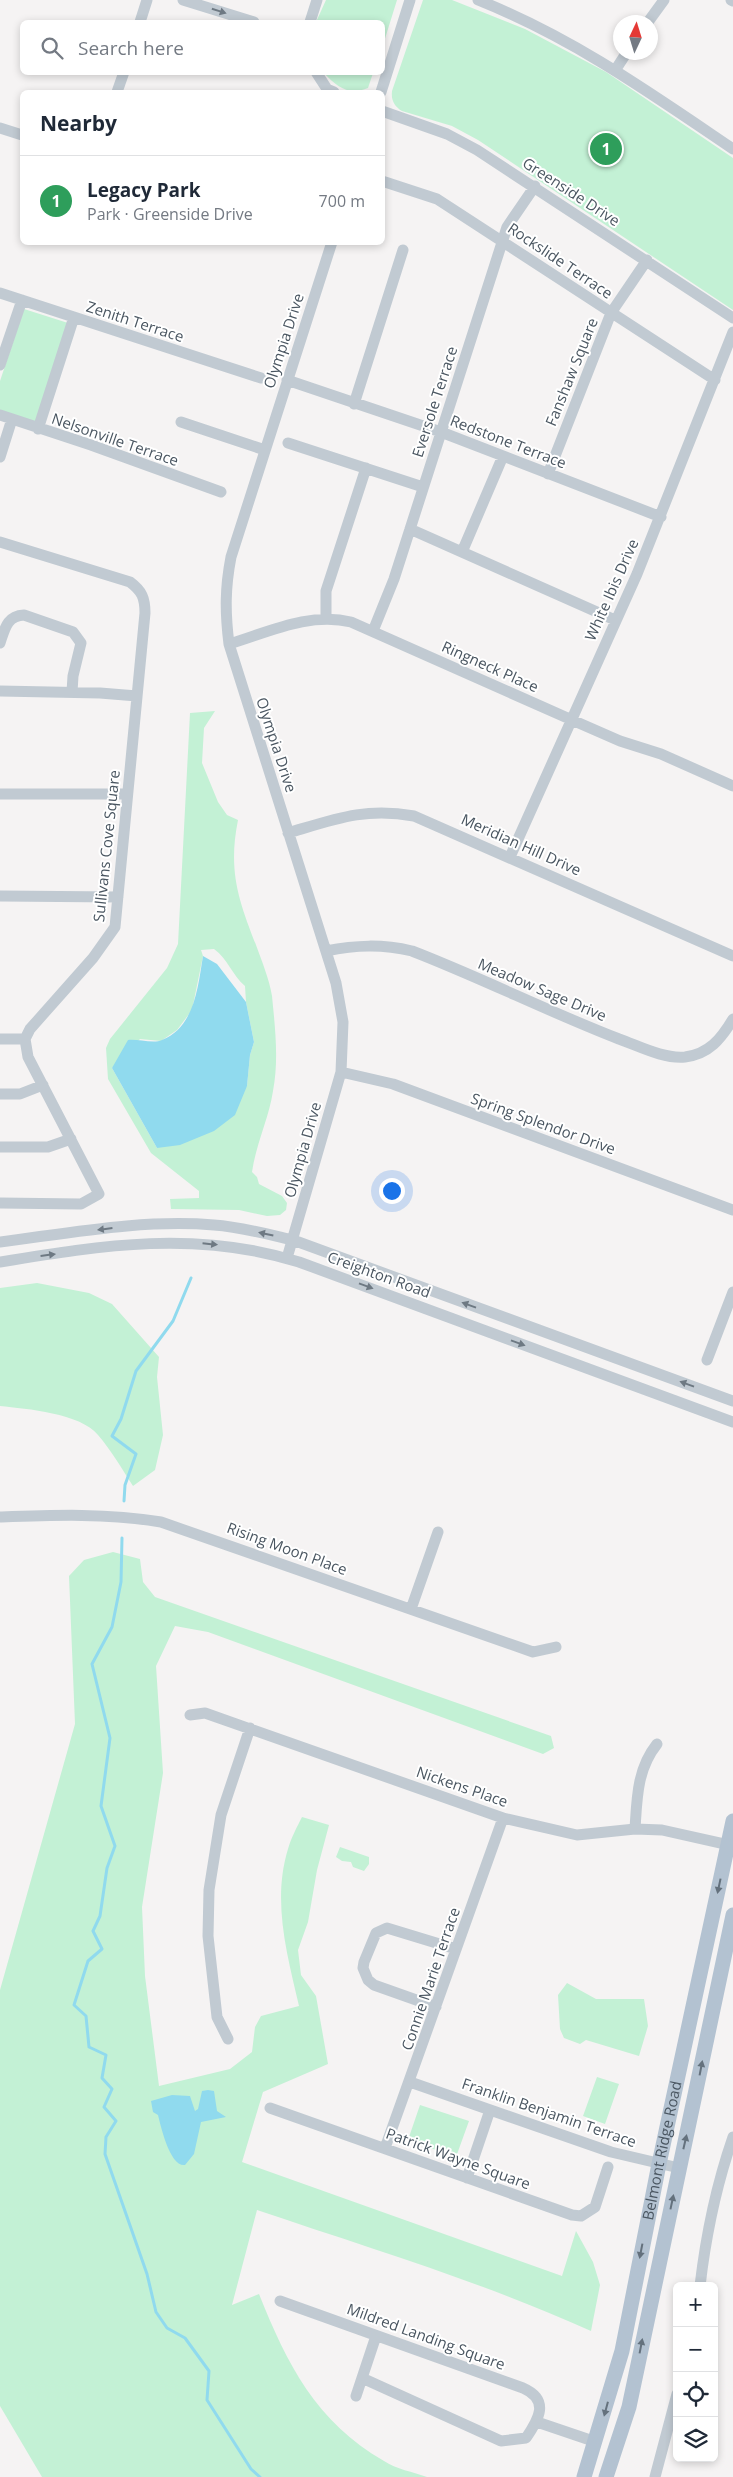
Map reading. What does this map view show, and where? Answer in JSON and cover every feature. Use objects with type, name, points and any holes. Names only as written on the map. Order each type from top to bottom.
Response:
[{"type":"main road","name":"Belmont Ridge Road","points":[[584,2477],[622,2351],[659,2164],[731,1845],[733,1821]]},
{"type":"main road","name":"Belmont Ridge Road","points":[[606,2477],[629,2407],[733,1915]]},
{"type":"street","points":[[141,20],[147,0]]},
{"type":"street","points":[[183,0],[248,20]]},
{"type":"street","points":[[311,20],[317,0]]},
{"type":"street","points":[[382,90],[410,0]]},
{"type":"street","points":[[478,0],[545,29],[616,69],[733,149]]},
{"type":"street","points":[[653,15],[664,0]]},
{"type":"street","points":[[616,69],[622,60]]},
{"type":"street","points":[[118,90],[123,75]]},
{"type":"street","points":[[318,75],[329,90]]},
{"type":"street","name":"Greenside Drive","points":[[385,112],[447,134],[535,186],[733,318]]},
{"type":"street","points":[[0,128],[20,135]]},
{"type":"street","name":"Rockslide Terrace","points":[[385,182],[437,199],[714,380]]},
{"type":"street","name":"Eversole Terrace","points":[[373,631],[394,578],[507,227],[535,186]]},
{"type":"street","name":"Olympia Drive","points":[[287,1258],[342,1072],[344,1042],[341,1002],[230,644],[226,618],[225,588],[231,557],[331,245]]},
{"type":"street","points":[[354,404],[404,250]]},
{"type":"street","name":"Fanshaw Square","points":[[548,474],[611,313],[647,260]]},
{"type":"street","name":"Zenith Terrace","points":[[0,293],[261,378]]},
{"type":"street","points":[[0,365],[22,300]]},
{"type":"street","points":[[38,429],[74,317]]},
{"type":"street","name":"White Ibis Drive","points":[[510,857],[660,517],[733,332]]},
{"type":"street","name":"Redstone Terrace","points":[[287,380],[441,432],[660,517]]},
{"type":"street","name":"Nelsonville Terrace","points":[[0,415],[91,445],[221,492]]},
{"type":"street","points":[[0,457],[12,419]]},
{"type":"street","points":[[181,422],[265,450]]},
{"type":"street","points":[[288,443],[422,487]]},
{"type":"street","points":[[462,552],[503,456]]},
{"type":"street","points":[[326,619],[326,591],[366,468]]},
{"type":"street","points":[[410,529],[615,620]]},
{"type":"street","name":"Sullivans Cove Square","points":[[0,542],[130,582],[139,589],[145,600],[115,926],[108,938],[30,1028],[25,1039]]},
{"type":"street","points":[[0,643],[6,625],[10,619],[16,616],[24,615],[73,632],[81,643],[73,676],[72,692]]},
{"type":"street","name":"Ringneck Place","points":[[230,644],[304,621],[326,619],[350,622],[620,741],[661,754],[733,786]]},
{"type":"street","points":[[0,692],[72,692],[137,696]]},
{"type":"street","points":[[0,794],[128,794]]},
{"type":"street","name":"Meridian Hill Drive","points":[[288,833],[360,813],[396,813],[435,824],[733,956]]},
{"type":"street","points":[[0,896],[118,897]]},
{"type":"street","name":"Meadow Sage Drive","points":[[326,951],[368,945],[393,946],[412,951],[567,1019],[645,1048],[676,1057],[706,1051],[717,1043],[733,1019]]},
{"type":"street","points":[[0,1039],[25,1039],[28,1057],[100,1194],[81,1204],[0,1203]]},
{"type":"street","name":"Spring Splendor Drive","points":[[342,1072],[393,1084],[733,1210]]},
{"type":"street","points":[[0,1094],[20,1094],[43,1085]]},
{"type":"street","points":[[0,1147],[48,1147],[71,1139]]},
{"type":"street","name":"Creighton Road","points":[[0,1242],[122,1227],[180,1224],[215,1225],[293,1240],[733,1401]]},
{"type":"street","name":"Creighton Road","points":[[0,1262],[124,1244],[185,1242],[240,1248],[287,1258],[733,1422]]},
{"type":"street","points":[[707,1360],[733,1292]]},
{"type":"street","name":"Rising Moon Place","points":[[0,1517],[82,1514],[122,1516],[161,1522],[533,1652],[556,1646]]},
{"type":"street","points":[[411,1609],[438,1532]]},
{"type":"street","name":"Nickens Place","points":[[190,1715],[205,1713],[503,1818],[577,1835],[635,1829],[662,1830],[731,1845]]},
{"type":"street","points":[[228,2039],[217,2016],[208,1936],[209,1890],[221,1815],[250,1728]]},
{"type":"street","points":[[635,1829],[638,1784],[647,1756],[657,1744]]},
{"type":"street","name":"Connie Marie Terrace","points":[[386,2148],[503,1818]]},
{"type":"street","points":[[436,2007],[374,1985],[364,1974],[364,1962],[376,1933],[387,1928],[456,1949]]},
{"type":"street","name":"Franklin Benjamin Terrace","points":[[410,2082],[611,2152],[679,2168]]},
{"type":"street","name":"Patrick Wayne Square","points":[[270,2108],[467,2178],[581,2216],[595,2206],[608,2167]]},
{"type":"street","points":[[467,2178],[490,2110]]},
{"type":"street","points":[[700,2282],[706,2236],[714,2198],[733,2137]]},
{"type":"street","name":"Mildred Landing Square","points":[[280,2301],[531,2391],[540,2405],[537,2422]]},
{"type":"street","points":[[356,2396],[376,2336]]},
{"type":"street","points":[[362,2378],[501,2441],[526,2438],[537,2422],[596,2442]]},
{"type":"street","points":[[655,2477],[673,2409]]},
{"type":"green space","points":[[326,0],[397,0],[385,39],[385,20],[317,20]]},
{"type":"green space","points":[[423,0],[452,0],[525,29],[606,72],[733,158],[733,310],[478,140],[452,126],[402,111],[397,107],[392,97],[392,91]]},
{"type":"green space","points":[[326,75],[372,75],[368,88],[361,90],[344,89]]},
{"type":"green space","points":[[24,309],[68,323],[35,424],[0,413],[0,381]]},
{"type":"green space","points":[[215,711],[204,728],[202,763],[218,802],[227,815],[238,820],[234,854],[237,884],[244,913],[265,970],[272,996],[276,1044],[275,1079],[269,1111],[256,1151],[252,1172],[257,1177],[259,1184],[282,1196],[287,1203],[286,1210],[280,1215],[267,1216],[239,1210],[171,1209],[170,1199],[199,1198],[199,1191],[151,1153],[108,1079],[106,1048],[110,1039],[167,968],[178,944],[190,713]],"holes":[[[214,949],[245,986],[246,1002],[254,1042],[250,1055],[247,1086],[157,1148],[112,1068],[140,1039],[161,1041],[177,1030],[192,1010],[203,956],[201,950]]]},
{"type":"green space","points":[[37,1283],[89,1293],[112,1304],[159,1357],[157,1377],[163,1435],[155,1470],[133,1486],[107,1447],[90,1428],[79,1422],[52,1413],[0,1406],[0,1288]]},
{"type":"green space","points":[[113,1552],[140,1559],[143,1582],[155,1597],[551,1736],[554,1748],[543,1754],[208,1632],[175,1626],[156,1666],[163,1773],[142,1907],[145,1976],[159,2086],[230,2069],[252,2052],[255,2027],[261,2016],[299,2006],[283,1928],[281,1888],[283,1869],[289,1845],[302,1817],[329,1825],[317,1870],[308,1922],[298,1950],[301,1975],[316,1996],[328,2064],[263,2092],[242,2162],[562,2276],[576,2231],[593,2262],[600,2285],[591,2331],[467,2281],[257,2210],[232,2305],[259,2294],[293,2367],[306,2389],[322,2409],[360,2445],[384,2461],[427,2477],[42,2477],[0,2406],[0,1990],[75,1724],[69,1576],[84,1560]]},
{"type":"green space","points":[[340,1847],[369,1857],[369,1864],[364,1871],[353,1867],[351,1862],[342,1861],[336,1857]]},
{"type":"green space","points":[[567,1983],[596,1999],[644,1999],[648,2026],[639,2056],[586,2040],[580,2044],[564,2038],[560,2029],[558,1995]]},
{"type":"green space","points":[[597,2077],[619,2084],[605,2124],[583,2116]]},
{"type":"green space","points":[[420,2105],[469,2121],[456,2157],[408,2140]]},
{"type":"water","points":[[203,956],[217,964],[246,1002],[254,1042],[250,1055],[247,1086],[235,1115],[214,1131],[180,1145],[157,1148],[112,1068],[128,1040],[159,1041],[173,1034],[182,1026],[197,992]]},
{"type":"water","points":[[202,2091],[214,2091],[217,2111],[226,2117],[201,2122],[194,2154],[185,2165],[180,2164],[175,2160],[167,2145],[158,2115],[153,2112],[151,2101],[172,2095],[190,2096],[195,2111],[198,2109]]},
{"type":"waterway","points":[[124,1501],[125,1485],[136,1454],[112,1436],[121,1419],[136,1371],[173,1321],[191,1278]]},
{"type":"waterway","points":[[122,1538],[121,1582],[112,1627],[92,1664],[110,1738],[101,1806],[115,1846],[107,1868],[100,1916],[93,1931],[102,1949],[88,1961],[74,2005],[86,2016],[89,2047],[106,2055],[102,2078],[112,2089],[104,2107],[116,2121],[106,2137],[105,2154],[147,2274],[156,2312],[167,2328],[185,2338],[209,2371],[207,2400],[251,2469],[260,2477]]},
{"type":"place","name":"Legacy Park","points":[[606,149]]}]
